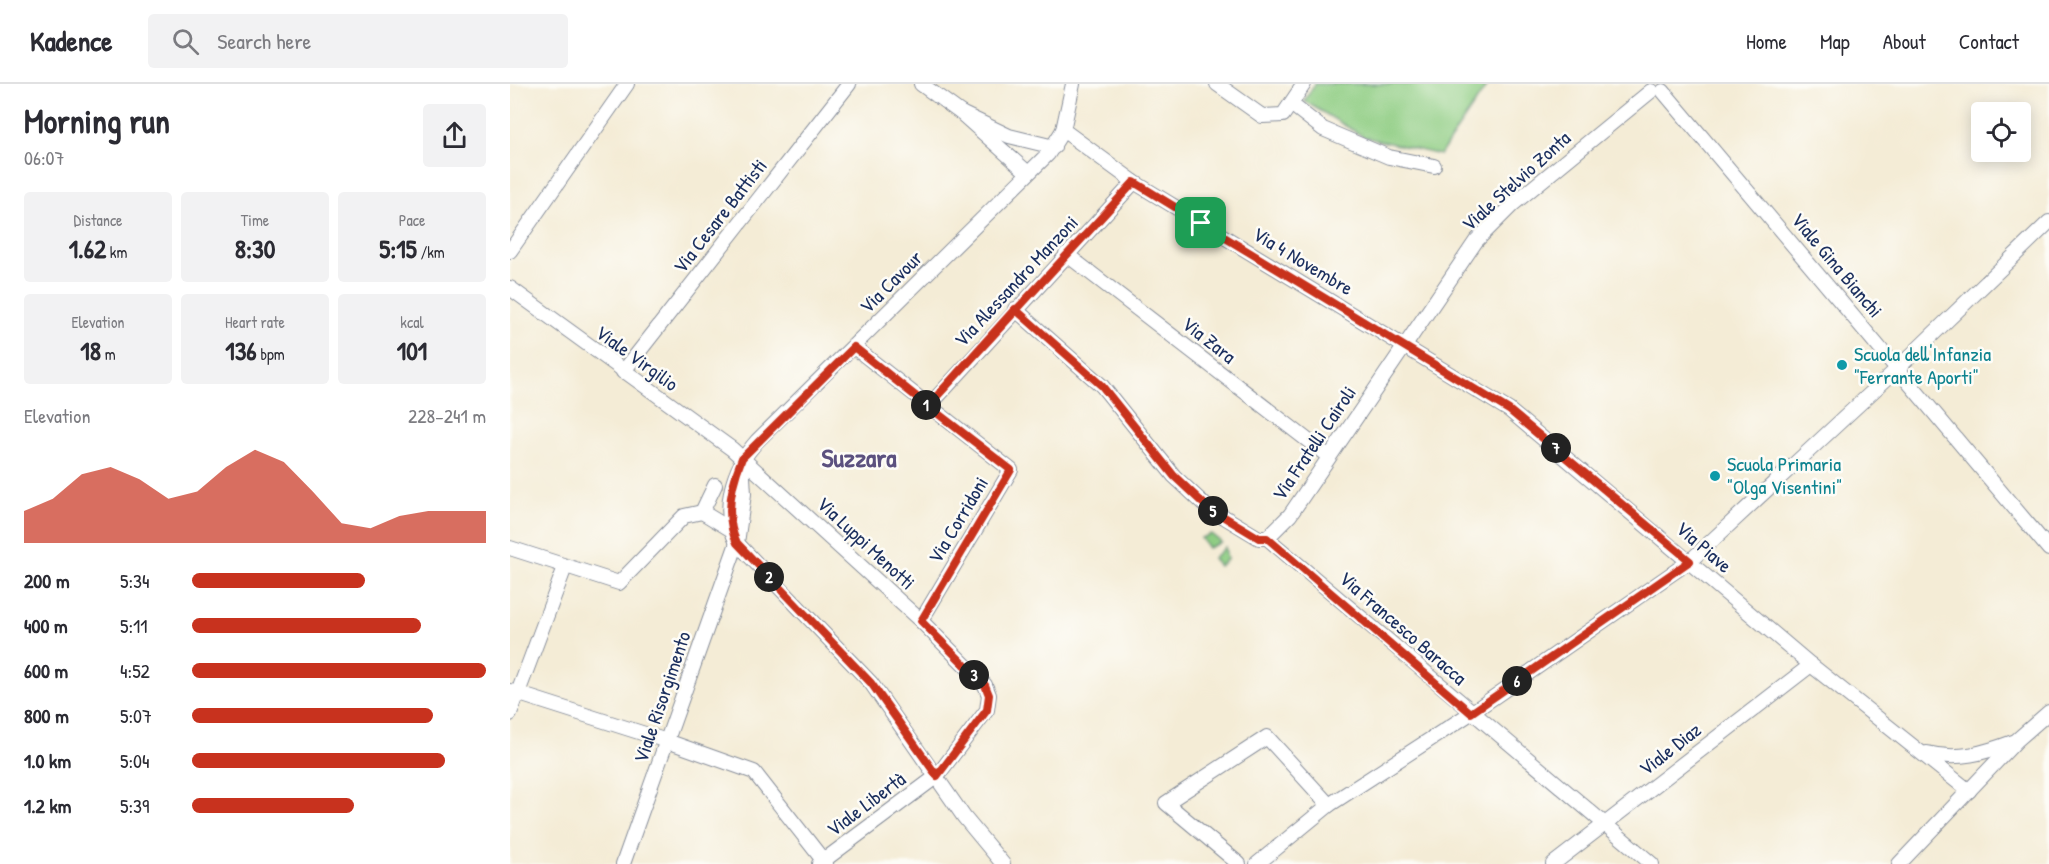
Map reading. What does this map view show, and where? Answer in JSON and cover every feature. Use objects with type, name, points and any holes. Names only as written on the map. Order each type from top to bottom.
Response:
[{"type":"street","points":[[510,251],[627,84]]},
{"type":"street","name":"Via Cesare Battisti","points":[[623,372],[849,84]]},
{"type":"street","points":[[921,84],[961,113],[1028,173]]},
{"type":"street","name":"Via Cavour","points":[[742,458],[1054,147],[1063,130],[1073,84]]},
{"type":"street","points":[[1217,84],[1262,116],[1283,115],[1304,84]]},
{"type":"street","name":"Viale Stelvio Zonta","points":[[1404,345],[1476,240],[1513,204],[1657,87]]},
{"type":"street","name":"Viale Gina Bianchi","points":[[1657,87],[1898,368],[2049,549]]},
{"type":"street","points":[[1291,104],[1323,129],[1389,157],[1434,166]]},
{"type":"street","points":[[961,113],[1009,136],[1054,147]]},
{"type":"street","name":"Via 4 Novembre","points":[[1063,130],[1134,182],[1404,345]]},
{"type":"street","name":"Via Alessandro Manzoni","points":[[928,406],[1134,182]]},
{"type":"street","points":[[1257,864],[1329,805],[1471,713],[1690,561],[1898,368],[2049,222]]},
{"type":"street","name":"Via Zara","points":[[1066,254],[1328,456]]},
{"type":"street","name":"Viale Virgilio","points":[[510,288],[742,458]]},
{"type":"street","points":[[1015,309],[1102,386],[1174,476],[1206,506],[1259,538],[1267,538]]},
{"type":"street","name":"Via Fratelli Cairoli","points":[[1267,538],[1290,515],[1404,345]]},
{"type":"street","name":"Via Piave","points":[[1404,345],[1509,410],[1811,665],[1969,791]]},
{"type":"street","points":[[854,347],[928,406]]},
{"type":"street","name":"Via Corridoni","points":[[921,621],[1011,470],[928,406]]},
{"type":"street","points":[[742,458],[733,481],[730,529],[737,543],[871,683],[964,817],[1003,864]]},
{"type":"street","name":"Viale Risorgimento","points":[[623,864],[737,543],[744,494],[742,458]]},
{"type":"street","name":"Via Luppi Menotti","points":[[742,458],[921,621],[985,685],[989,695],[987,710],[937,776]]},
{"type":"street","points":[[702,512],[715,485]]},
{"type":"street","points":[[510,548],[619,584],[684,516],[702,512],[730,529]]},
{"type":"street","name":"Via Francesco Baracca","points":[[1267,538],[1652,864]]},
{"type":"street","points":[[510,714],[514,693],[565,567]]},
{"type":"street","name":"Viale Diaz","points":[[1553,864],[1811,665]]},
{"type":"street","points":[[514,693],[667,741],[753,772],[823,863]]},
{"type":"street","points":[[1899,864],[2017,741],[2049,712]]},
{"type":"street","points":[[1239,864],[1166,804],[1268,737],[1329,805]]},
{"type":"street","points":[[1922,752],[1960,757],[1991,751],[2017,741]]},
{"type":"street","name":"Viale Libertà","points":[[823,863],[937,776]]},
{"type":"green space","points":[[1315,84],[1488,84],[1440,155],[1364,137],[1304,101]]},
{"type":"green space","points":[[1211,534],[1221,542],[1208,548],[1201,538]]},
{"type":"green space","points":[[1225,547],[1227,560],[1219,566],[1213,558]]},
{"type":"place","name":"Scuola dell'Infanzia \"Ferrante Aporti\"","points":[[1842,365]]},
{"type":"place","name":"Scuola Primaria \"Olga Visentini\"","points":[[1715,476]]},
{"type":"district","name":"Suzzara","points":[[859,458]]},
{"type":"route","points":[[1201,223],[1134,182],[1015,309],[928,406],[854,347],[742,458],[733,481],[730,514],[730,529],[737,543],[871,683],[937,776],[987,710],[989,695],[985,685],[921,621],[1011,470],[928,406],[971,358],[1015,309],[1102,386],[1174,476],[1206,506],[1259,538],[1267,538],[1361,616],[1471,713],[1690,561],[1609,491],[1509,410],[1201,223]]}]
